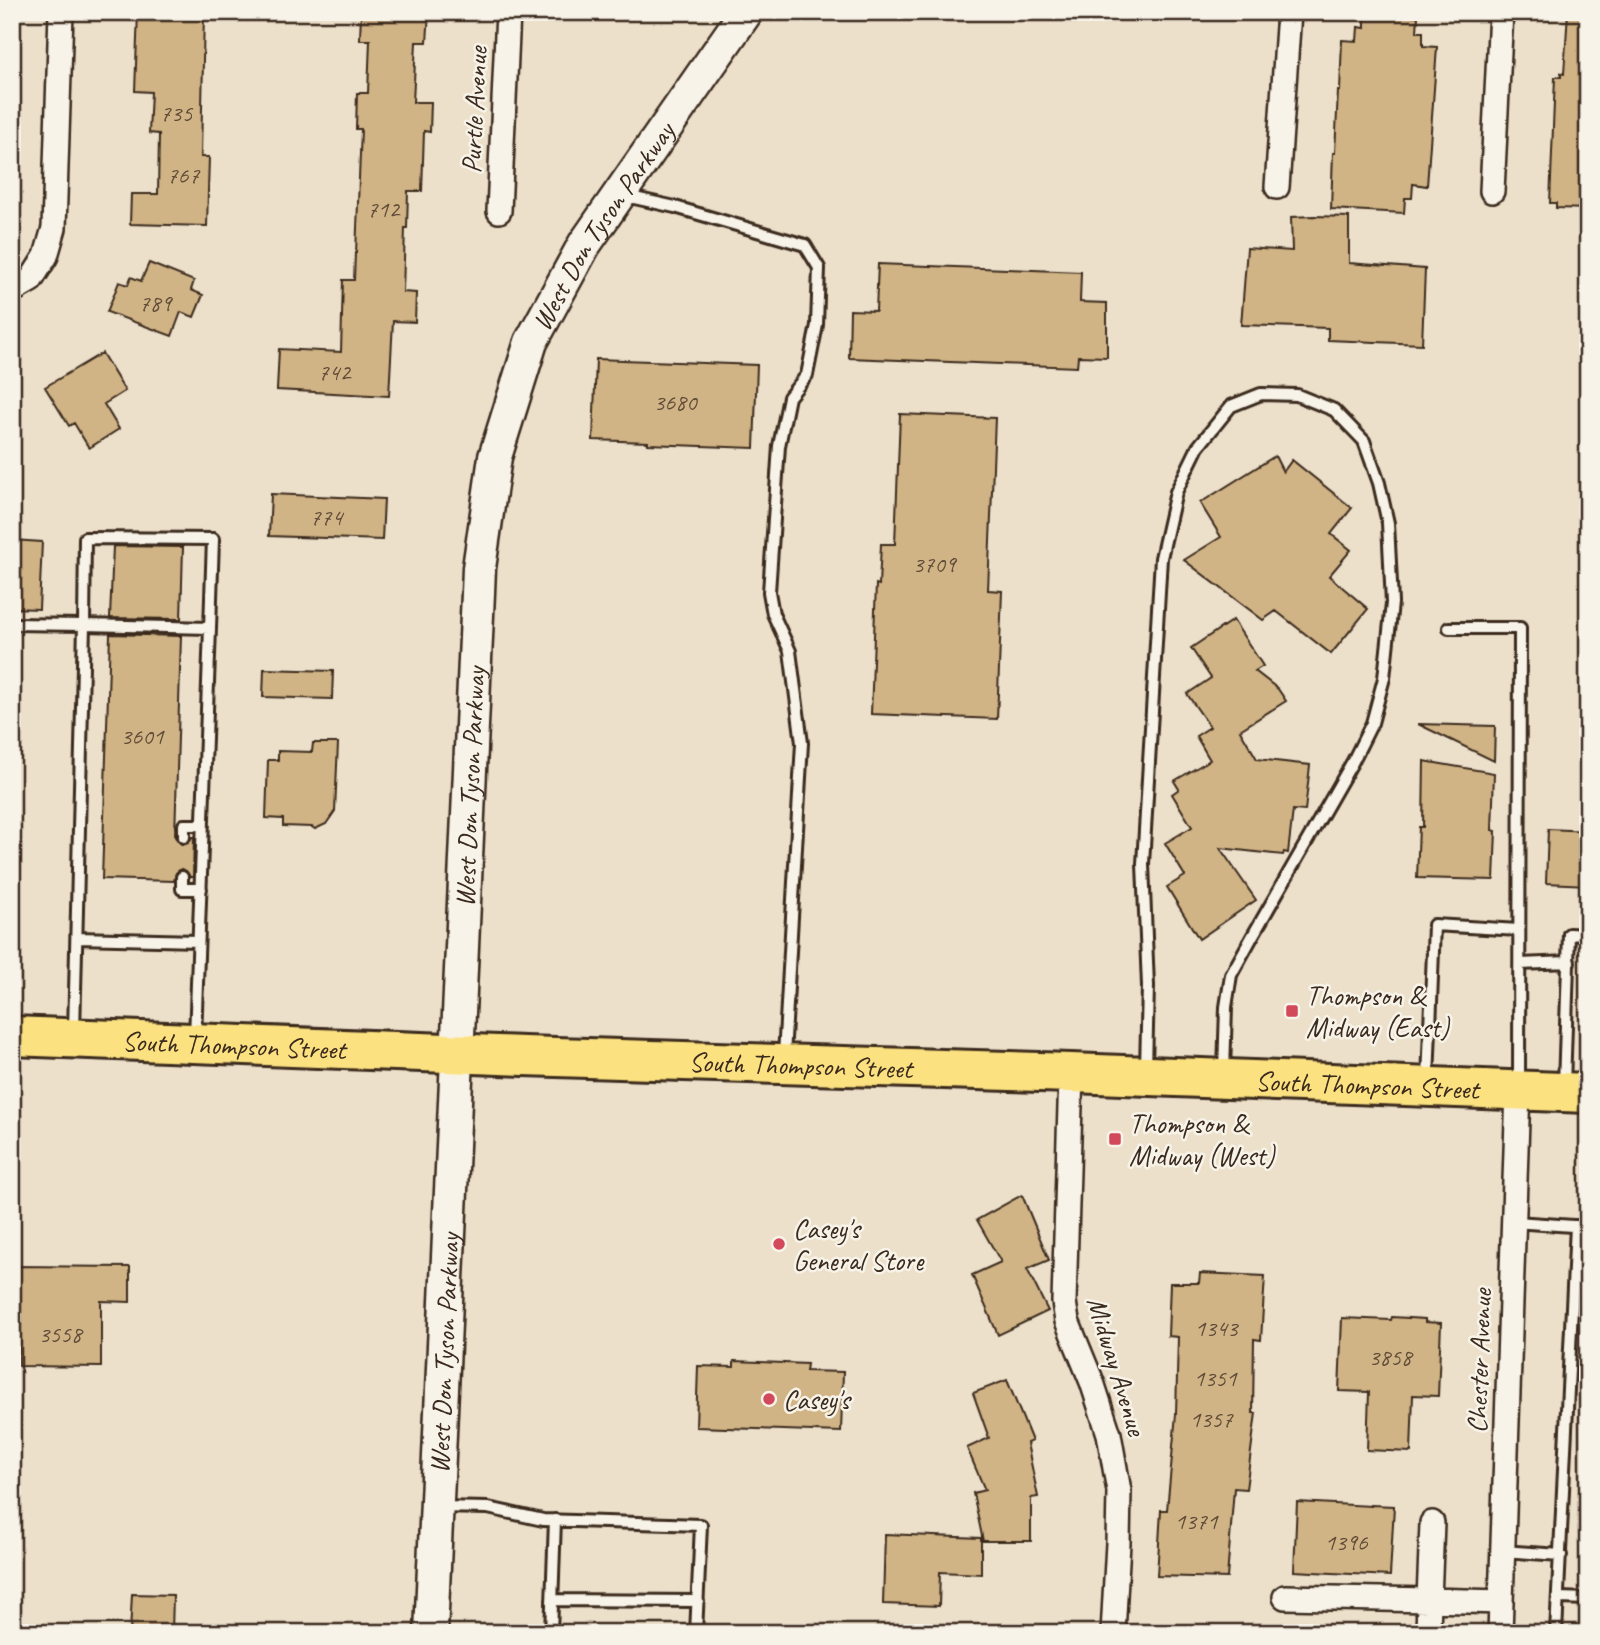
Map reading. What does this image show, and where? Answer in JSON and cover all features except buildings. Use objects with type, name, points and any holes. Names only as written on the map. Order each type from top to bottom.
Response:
[{"type":"highway","name":"South Thompson Street","points":[[12,1036],[1576,1093]]},
{"type":"main road","name":"West Don Tyson Parkway","points":[[431,1633],[479,568],[495,457],[531,342],[583,245],[746,12]]},
{"type":"street","points":[[21,286],[46,256],[54,228],[61,12]]},
{"type":"street","name":"Purtle Avenue","points":[[499,211],[508,12]]},
{"type":"street","points":[[1277,187],[1289,12]]},
{"type":"street","points":[[1492,191],[1501,12]]},
{"type":"street","name":"Midway Avenue","points":[[1071,1073],[1064,1302],[1067,1321],[1092,1382],[1109,1434],[1119,1491],[1113,1633]]},
{"type":"street","name":"Chester Avenue","points":[[1500,1633],[1518,1090]]},
{"type":"street","points":[[1428,1633],[1432,1523]]},
{"type":"street","points":[[1285,1597],[1501,1602]]},
{"type":"lane","points":[[619,195],[675,207],[804,245],[819,268],[817,325],[807,375],[789,397],[779,446],[769,592],[773,614],[790,650],[802,743],[784,1064]]},
{"type":"lane","points":[[1145,1076],[1148,986],[1143,864],[1161,558],[1176,492],[1198,447],[1231,406],[1261,394],[1297,395],[1334,410],[1364,441],[1379,483],[1388,523],[1392,603],[1384,678],[1372,723],[1353,761],[1231,975],[1226,1007],[1224,1079]]},
{"type":"lane","points":[[74,1038],[85,538],[213,539],[195,1044]]},
{"type":"lane","points":[[12,624],[210,628]]},
{"type":"lane","points":[[1449,628],[1520,628],[1518,1090]]},
{"type":"lane","points":[[184,837],[184,825],[203,825]]},
{"type":"lane","points":[[182,877],[182,889],[201,890]]},
{"type":"lane","points":[[1428,1087],[1434,925],[1519,930]]},
{"type":"lane","points":[[1576,1093],[1569,934],[1588,935]]},
{"type":"lane","points":[[77,938],[198,942]]},
{"type":"lane","points":[[1520,964],[1569,962]]},
{"type":"lane","points":[[1514,1222],[1582,1227],[1556,1633]]},
{"type":"lane","points":[[436,1507],[488,1508],[543,1520],[701,1525],[695,1630]]},
{"type":"lane","points":[[551,1633],[555,1520]]},
{"type":"lane","points":[[1502,1551],[1561,1555]]},
{"type":"lane","points":[[1559,1598],[1588,1600]]},
{"type":"lane","points":[[552,1600],[698,1601]]},
{"type":"lane","points":[[551,1620],[560,1633]]},
{"type":"place","name":"Thompson & Midway (East)","points":[[1292,1011]]},
{"type":"place","name":"Thompson & Midway (West)","points":[[1115,1139]]},
{"type":"place","name":"Casey's General Store","points":[[779,1244]]},
{"type":"place","name":"Casey's","points":[[769,1399]]}]
